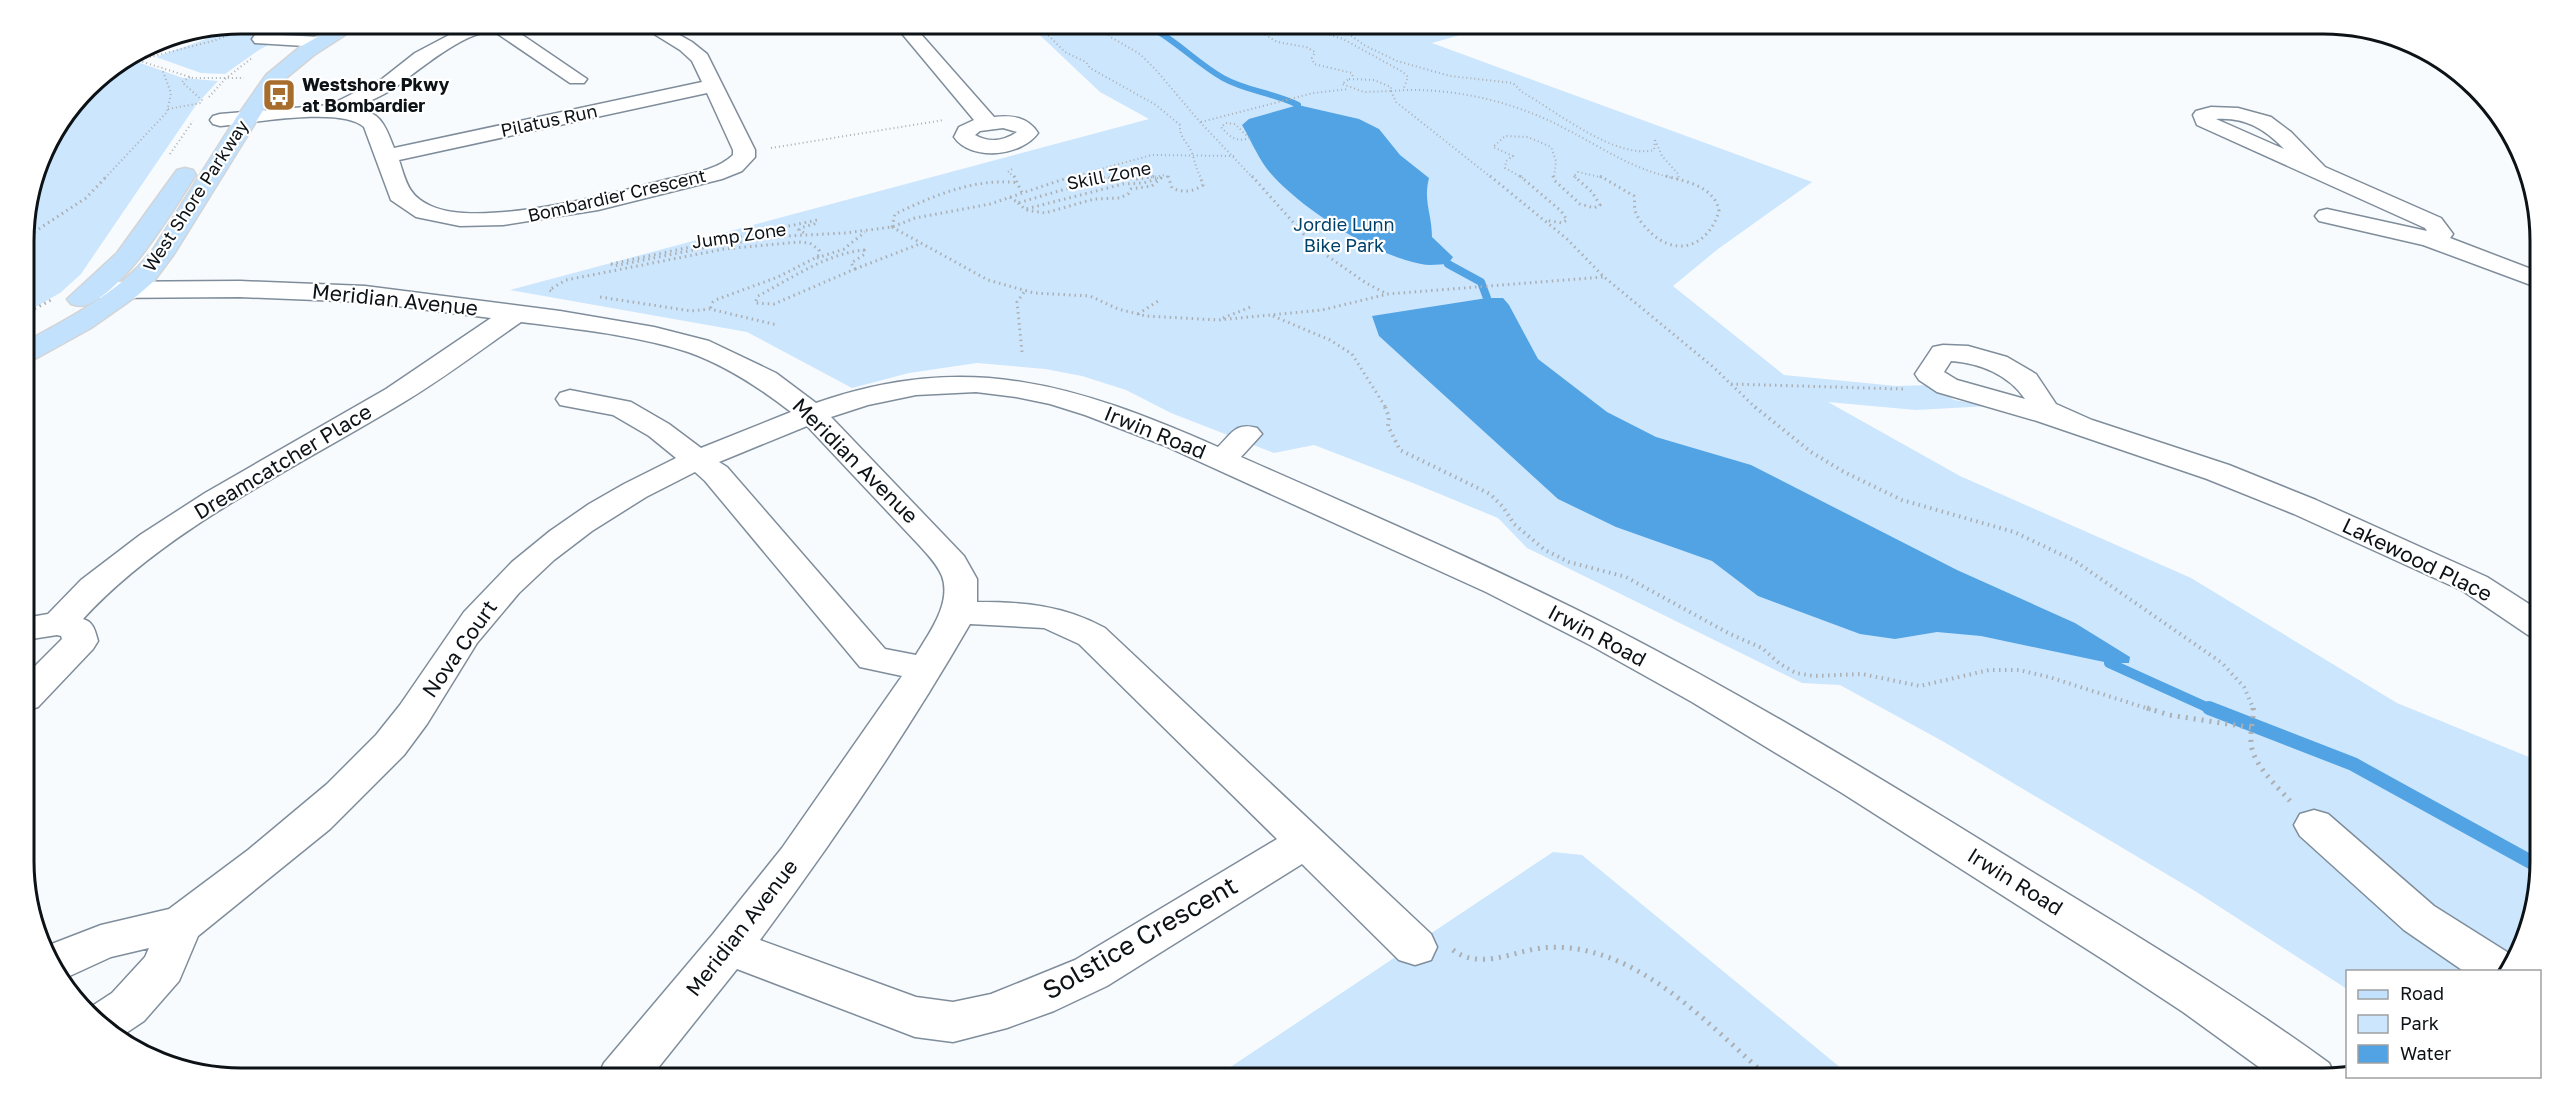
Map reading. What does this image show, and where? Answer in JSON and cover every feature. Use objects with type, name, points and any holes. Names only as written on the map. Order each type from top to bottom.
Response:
[{"type":"main road","name":"West Shore Parkway","points":[[35,348],[82,322],[129,290],[145,276],[162,254],[246,118],[273,79],[319,36]]},
{"type":"main road","name":"West Shore Parkway","points":[[35,326],[94,290],[115,272],[137,247],[239,91],[255,72],[319,36]]},
{"type":"street","name":"Bombardier Crescent","points":[[337,109],[384,87],[422,57],[464,34]]},
{"type":"street","points":[[509,34],[577,79]]},
{"type":"street","name":"Bombardier Crescent","points":[[220,120],[337,109],[354,112],[370,120],[386,156],[399,195],[415,208],[430,213],[478,219],[509,219],[559,212],[714,174],[741,162],[744,157],[744,150],[700,58],[687,46],[665,34]]},
{"type":"street","points":[[912,34],[988,123]]},
{"type":"street","points":[[261,39],[319,36]]},
{"type":"street","name":"Pilatus Run","points":[[386,156],[712,86]]},
{"type":"street","points":[[2318,172],[2433,223],[2441,234],[2430,240]]},
{"type":"street","points":[[2327,216],[2430,240],[2530,278]]},
{"type":"street","name":"Meridian Avenue","points":[[94,290],[240,289],[341,293],[516,313],[654,335],[699,347],[766,379],[812,414],[931,538],[952,563],[960,579],[959,614],[926,669],[804,850],[729,947],[629,1068]]},
{"type":"street","name":"Dreamcatcher Place","points":[[42,626],[152,542],[216,500],[396,395],[516,313]]},
{"type":"street","name":"Lakewood Place","points":[[2081,426],[2046,410],[2026,380],[1997,363],[1968,354],[1943,353],[1929,374],[1953,388],[2120,440],[2154,458],[2185,479],[2213,490],[2324,516],[2475,584],[2530,620]]},
{"type":"street","name":"Irwin Road","points":[[812,414],[894,388],[976,380],[1015,387],[1124,418],[1412,543],[1549,610],[1702,691],[1837,770],[2203,1002],[2296,1067]]},
{"type":"street","points":[[570,399],[621,408],[659,430],[698,459],[716,474],[873,659],[926,669]]},
{"type":"street","name":"Nova Court","points":[[60,961],[78,950],[132,932],[180,925],[301,833],[349,789],[395,740],[424,702],[475,622],[509,583],[568,534],[616,501],[698,459],[812,414]]},
{"type":"street","points":[[1222,460],[1246,434]]},
{"type":"street","points":[[959,614],[1036,615],[1075,624],[1092,636],[1305,842],[1431,945]]},
{"type":"street","name":"Dreamcatcher Place","points":[[34,690],[80,641],[77,629],[42,626]]},
{"type":"street","points":[[2314,825],[2419,918],[2499,970]]},
{"type":"street","name":"Solstice Crescent","points":[[729,947],[915,1017],[953,1022],[991,1014],[1038,997],[1091,972],[1305,842]]},
{"type":"street","points":[[109,1020],[128,1007],[163,968],[180,925]]},
{"type":"path","points":[[1047,34],[1065,52],[1086,62],[1090,68],[1156,105],[1173,118],[1179,125],[1182,142],[1192,154],[1193,163],[1202,178],[1203,185],[1193,191],[1174,190],[1170,186],[1168,176],[1165,175],[1142,178],[1081,174]]},
{"type":"path","points":[[1108,34],[1140,54],[1156,70],[1200,122],[1234,156],[1316,248],[1366,283],[1388,294]]},
{"type":"path","points":[[1264,34],[1277,42],[1310,49],[1315,52],[1312,58],[1314,64],[1352,73],[1353,78]]},
{"type":"path","points":[[1320,34],[1342,39],[1403,72],[1408,79],[1403,90]]},
{"type":"path","points":[[1348,34],[1380,54],[1421,69],[1461,78],[1513,83],[1521,92],[1541,101],[1600,141],[1645,153],[1654,150],[1655,140],[1662,156],[1680,175],[1677,179]]},
{"type":"path","points":[[146,58],[213,41]]},
{"type":"path","points":[[140,61],[190,77],[225,79]]},
{"type":"path","points":[[35,231],[86,198],[168,109],[171,93],[162,69]]},
{"type":"path","points":[[168,109],[205,102],[182,82],[190,77]]},
{"type":"path","points":[[1351,89],[1342,84],[1353,78],[1387,84],[1391,87],[1390,91],[1396,102],[1567,239],[1604,277],[1762,414],[1811,452],[1854,477],[1902,500],[2014,532],[2075,561],[2222,663],[2238,677],[2254,712],[2251,744],[2257,757],[2280,789],[2314,825]]},
{"type":"path","points":[[1200,122],[1313,93],[1351,89],[1373,92],[1403,90],[1463,95],[1512,107],[1563,128],[1637,168],[1677,179],[1707,192],[1718,204],[1719,210],[1708,231],[1695,243],[1682,248],[1663,242],[1645,226],[1635,213],[1634,196],[1627,190],[1591,172],[1575,172],[1574,176],[1592,192],[1600,205],[1594,208],[1584,206],[1552,177],[1557,160],[1550,148],[1526,136],[1505,136],[1493,147],[1513,156],[1506,161],[1505,168],[1524,178],[1561,211],[1567,220],[1562,223],[1543,220]]},
{"type":"path","points":[[1234,123],[1249,138],[1235,140],[1226,132],[1221,125],[1234,123]]},
{"type":"path","points":[[765,149],[912,125]]},
{"type":"path","points":[[1213,135],[1226,132]]},
{"type":"path","points":[[807,234],[799,229],[814,224],[817,220],[760,234],[649,254],[611,264],[620,265],[718,245],[892,227],[910,220],[977,207],[1081,174],[1153,155],[1192,154],[1223,158],[1234,156]]},
{"type":"path","points":[[1018,202],[1103,177]]},
{"type":"path","name":"Skill Zone","points":[[1161,178],[1152,186],[1131,189],[1127,196],[1122,198],[1092,199],[1042,214],[1026,209],[1124,184],[1143,183],[1161,178]]},
{"type":"path","points":[[892,227],[895,214],[928,198],[997,180],[1019,183]]},
{"type":"path","points":[[1009,197],[1026,209]]},
{"type":"path","points":[[892,227],[988,280],[1025,291],[1090,296],[1118,309],[1173,319],[1218,320],[1273,316],[1322,310],[1388,294],[1604,277]]},
{"type":"path","points":[[815,258],[824,257],[844,248],[858,240],[865,231]]},
{"type":"path","name":"Jump Zone","points":[[553,292],[549,290],[550,288],[578,277],[744,247],[798,242],[811,243],[818,247],[820,253],[815,258],[778,277],[713,302],[710,309]]},
{"type":"path","points":[[856,270],[851,264],[865,254],[864,250],[853,249],[758,296],[755,303],[774,304],[856,270],[904,248],[923,243]]},
{"type":"path","points":[[1022,352],[1017,302],[1025,291]]},
{"type":"path","points":[[592,297],[691,311],[710,309],[777,325]]},
{"type":"path","points":[[1138,314],[1158,301]]},
{"type":"path","points":[[1218,320],[1253,306]]},
{"type":"path","points":[[1273,316],[1330,340],[1352,354],[1383,401],[1389,417],[1388,426],[1400,450],[1490,494],[1503,507],[1514,524],[1545,550],[1569,562],[1626,577],[1730,634],[1762,648],[1780,664],[1796,673],[1814,676],[1862,674],[1920,686],[1989,670],[2019,670],[2049,677],[2169,715],[2253,728]]},
{"type":"path","points":[[1730,384],[1873,390],[1953,388]]},
{"type":"path","points":[[1431,945],[1474,961],[1531,949],[1569,948],[1602,956],[1635,970],[1680,1002],[1756,1067]]},
{"type":"green space","points":[[241,34],[288,34],[259,50],[225,74],[201,73],[156,57],[209,38]]},
{"type":"green space","name":"Jordie Lunn Bike Park","points":[[1039,34],[1464,34],[1432,43],[1812,182],[1718,249],[1673,286],[1784,375],[1896,386],[1931,385],[1954,400],[1989,406],[1916,410],[1828,402],[1960,476],[2191,578],[2397,703],[2530,757],[2529,888],[2515,940],[2503,964],[2499,970],[2346,970],[2346,988],[2195,891],[1944,742],[1840,685],[1802,683],[1527,548],[1498,518],[1314,445],[1274,453],[1171,413],[1126,390],[1082,376],[1045,369],[977,363],[909,373],[852,388],[747,332],[510,290],[1149,119],[1100,92]]},
{"type":"green space","points":[[138,62],[183,78],[218,81],[196,105],[81,274],[60,293],[35,307],[36,214],[45,175],[56,150],[77,115],[115,77]]},
{"type":"green space","points":[[1553,852],[1582,855],[1840,1067],[1230,1068]]},
{"type":"water","points":[[1298,105],[1359,119],[1379,129],[1400,155],[1429,178],[1427,201],[1432,237],[1453,257],[1448,264],[1421,264],[1402,259],[1362,241],[1321,217],[1273,176],[1242,125],[1249,119]]},
{"type":"water","points":[[1487,298],[1503,298],[1538,359],[1607,412],[1656,437],[1751,465],[1957,570],[2075,623],[2130,657],[2129,663],[2109,663],[1981,636],[1937,632],[1895,639],[1860,634],[1758,596],[1712,561],[1616,527],[1558,499],[1379,336],[1372,316]]},
{"type":"waterway","points":[[1162,34],[1223,78],[1298,105]]},
{"type":"waterway","points":[[1448,264],[1481,282],[1487,298]]},
{"type":"waterway","points":[[2109,663],[2213,710]]},
{"type":"waterway","points":[[2209,708],[2353,764],[2530,861]]},
{"type":"place","name":"Westshore Pkwy at Bombardier","points":[[279,95]]}]
